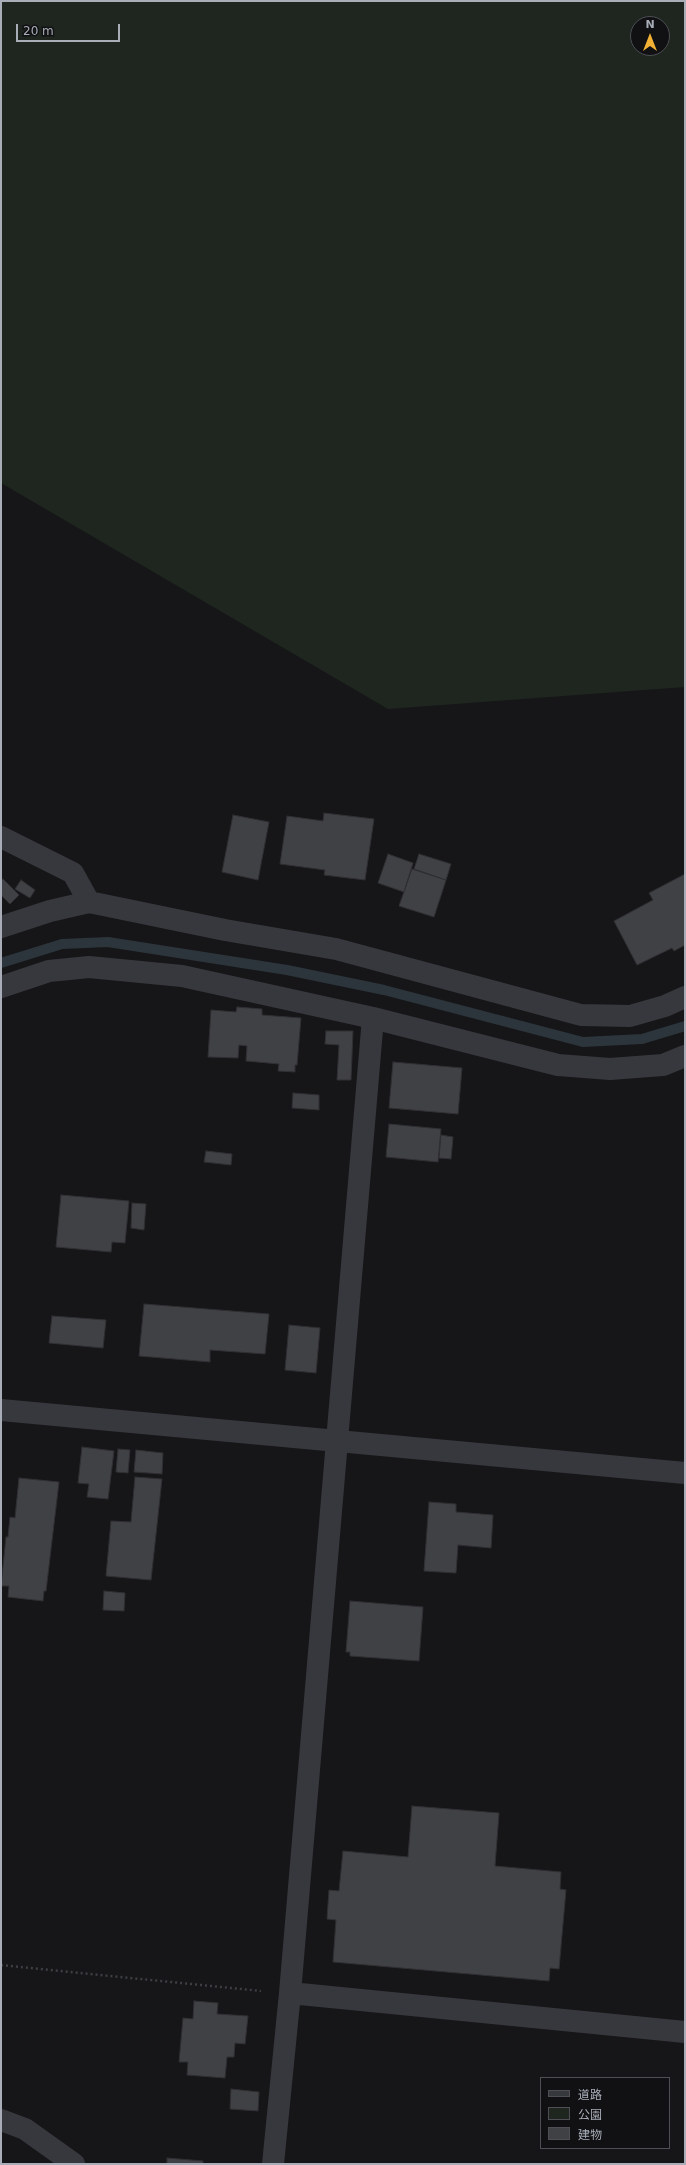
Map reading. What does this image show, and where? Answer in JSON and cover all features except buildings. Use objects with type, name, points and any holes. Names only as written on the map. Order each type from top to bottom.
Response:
[{"type":"street","points":[[1,837],[73,874],[89,902]]},
{"type":"street","points":[[1,927],[50,911],[89,902],[225,930],[336,949],[581,1015],[630,1016],[665,1006],[685,997]]},
{"type":"street","points":[[1,987],[49,970],[89,966],[182,976],[372,1018],[558,1065],[610,1069],[663,1065],[685,1056]]},
{"type":"street","points":[[273,2164],[290,1993],[335,1441],[372,1018]]},
{"type":"street","points":[[1,1410],[685,1473]]},
{"type":"street","points":[[290,1993],[685,2032]]},
{"type":"street","points":[[1,2120],[25,2129],[74,2164]]},
{"type":"path","points":[[1,1965],[290,1993]]},
{"type":"green space","points":[[1,1],[685,1],[685,687],[388,709],[1,483]]},
{"type":"waterway","points":[[1,963],[62,944],[108,942],[287,970],[384,990],[583,1042],[642,1039],[685,1026]]}]
